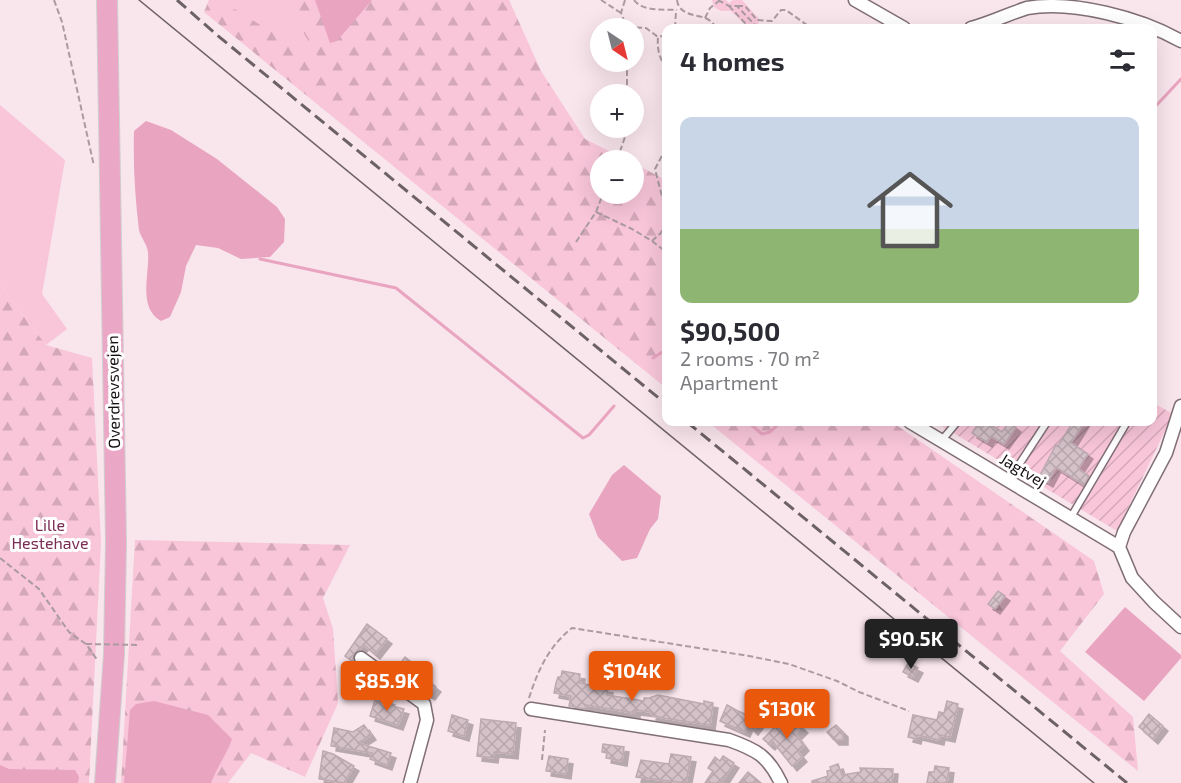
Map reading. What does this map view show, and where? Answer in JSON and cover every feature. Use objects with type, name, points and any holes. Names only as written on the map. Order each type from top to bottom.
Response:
[{"type":"main road","name":"Overdrevsvejen","points":[[105,783],[114,654],[116,542],[107,0]]},
{"type":"street","points":[[855,0],[897,24]]},
{"type":"street","points":[[982,24],[1028,8],[1051,4],[1075,4],[1144,24]]},
{"type":"street","points":[[1157,30],[1181,41]]},
{"type":"street","points":[[1181,406],[1166,453],[1124,532],[1119,547],[1132,578],[1154,603],[1181,627]]},
{"type":"street","name":"Jagtvej","points":[[917,426],[1119,547]]},
{"type":"street","points":[[361,658],[424,704],[427,720],[410,783]]},
{"type":"street","points":[[531,709],[729,740],[752,748],[763,756],[773,766],[781,783]]},
{"type":"lane","points":[[942,440],[954,426]]},
{"type":"lane","points":[[1008,480],[1044,426]]},
{"type":"lane","points":[[1071,518],[1125,426]]},
{"type":"path","points":[[54,0],[62,22],[96,172]]},
{"type":"path","points":[[601,0],[621,13],[623,18]]},
{"type":"path","points":[[621,13],[626,0]]},
{"type":"path","points":[[634,0],[644,8],[677,10]]},
{"type":"path","points":[[675,24],[677,0]]},
{"type":"path","points":[[705,18],[710,8],[718,0],[729,6],[747,24]]},
{"type":"path","points":[[678,6],[684,12],[705,18],[714,24]]},
{"type":"path","points":[[729,6],[745,6],[758,20],[772,21],[781,10],[786,10],[805,24]]},
{"type":"path","points":[[737,6],[754,24],[758,20]]},
{"type":"path","points":[[644,28],[658,36],[662,36]]},
{"type":"path","points":[[658,36],[658,54],[662,61]]},
{"type":"path","points":[[662,156],[655,169],[662,196]]},
{"type":"path","points":[[576,242],[599,204]]},
{"type":"path","points":[[596,212],[632,229],[662,249]]},
{"type":"path","points":[[652,241],[662,228]]},
{"type":"path","points":[[0,558],[39,589],[69,632],[86,644],[101,665],[102,642]]},
{"type":"path","points":[[531,709],[529,698],[547,655],[563,635],[572,628],[789,664],[909,711]]},
{"type":"path","points":[[86,644],[139,645]]},
{"type":"path","points":[[542,760],[545,730]]},
{"type":"green space","points":[[209,0],[220,0],[291,44],[330,77],[284,0],[509,0],[541,71],[585,139],[607,150],[590,150],[590,204],[644,204],[644,169],[662,178],[662,385],[204,12]]},
{"type":"green space","points":[[219,0],[285,0],[332,79]]},
{"type":"green space","points":[[712,0],[726,0],[729,3],[733,0],[742,0],[759,19],[758,24],[745,24],[731,11],[721,11],[714,7]]},
{"type":"green space","points":[[0,105],[65,160],[42,294],[67,329],[46,345],[0,285]]},
{"type":"green space","name":"Lille Hestehave","points":[[0,285],[46,345],[92,358],[101,542],[89,783],[0,783]]},
{"type":"green space","points":[[1157,405],[1173,414],[1117,531],[942,426],[1157,426]]},
{"type":"green space","points":[[713,426],[898,426],[1094,561],[1104,594],[1060,651],[1133,717],[1138,771]]},
{"type":"green space","points":[[135,540],[350,545],[323,598],[333,629],[338,703],[305,777],[251,753],[228,783],[121,783]]},
{"type":"shaded area","points":[[315,0],[372,0],[337,41],[330,43]]},
{"type":"shaded area","points":[[146,121],[171,130],[217,159],[277,207],[285,219],[284,242],[270,257],[241,259],[218,248],[196,245],[186,266],[181,292],[170,317],[161,321],[154,315],[147,299],[148,252],[139,230],[135,193],[134,131]]},
{"type":"shaded area","points":[[624,465],[661,496],[658,519],[650,529],[637,558],[622,561],[598,537],[589,514],[612,475]]},
{"type":"shaded area","points":[[1125,607],[1181,655],[1181,658],[1144,701],[1085,652]]},
{"type":"shaded area","points":[[154,701],[208,715],[232,739],[211,783],[124,783],[130,710],[136,704]]},
{"type":"shaded area","points":[[0,765],[9,769],[75,770],[79,777],[78,783],[0,783]]},
{"type":"building","points":[[976,426],[982,428],[992,426],[1002,432],[1006,426],[1016,427],[1004,444],[991,436],[987,442],[972,433]]},
{"type":"building","points":[[1070,426],[1082,426],[1071,443],[1088,454],[1078,469],[1089,476],[1084,485],[1056,467],[1048,482],[1039,477],[1056,445],[1058,446]]},
{"type":"building","points":[[998,591],[1005,596],[995,609],[988,604]]},
{"type":"building","points":[[367,624],[387,639],[375,654],[364,645],[355,653],[352,661],[345,656]]},
{"type":"building","points":[[405,657],[424,672],[423,677],[436,687],[430,695],[394,672]]},
{"type":"building","points":[[908,663],[918,668],[913,677],[903,672]]},
{"type":"building","points":[[562,671],[580,674],[579,683],[608,688],[607,695],[644,701],[644,698],[658,695],[704,704],[704,701],[713,703],[710,725],[663,718],[651,715],[652,712],[635,710],[635,713],[586,705],[585,709],[569,706],[571,696],[554,693]]},
{"type":"building","points":[[381,697],[390,700],[389,705],[404,709],[398,725],[370,716],[375,700],[380,702]]},
{"type":"building","points":[[947,701],[958,704],[950,737],[940,735],[939,740],[917,735],[916,739],[908,737],[913,715],[937,720],[939,712],[944,713]]},
{"type":"building","points":[[727,705],[760,721],[753,730],[748,725],[745,732],[720,721]]},
{"type":"building","points":[[1149,714],[1163,726],[1153,739],[1139,727]]},
{"type":"building","points":[[452,715],[468,720],[464,736],[448,731]]},
{"type":"building","points":[[791,717],[803,728],[796,735],[804,746],[798,752],[802,757],[792,766],[773,742],[770,745],[763,739],[784,718],[788,721]]},
{"type":"building","points":[[481,719],[516,723],[513,754],[494,752],[493,758],[477,756]]},
{"type":"building","points":[[364,725],[371,735],[358,743],[391,753],[387,765],[370,759],[372,753],[331,746],[334,728],[353,732]]},
{"type":"building","points":[[836,725],[843,732],[843,740],[834,740],[827,732]]},
{"type":"building","points":[[603,744],[624,747],[622,761],[606,758],[607,753],[602,752]]},
{"type":"building","points":[[323,751],[354,766],[344,783],[319,779]]},
{"type":"building","points":[[671,754],[691,757],[686,783],[636,777],[641,760],[669,764]]},
{"type":"building","points":[[549,756],[568,759],[566,774],[546,771]]},
{"type":"building","points":[[723,756],[734,763],[721,783],[705,783],[713,771],[708,768],[715,757],[720,761]]},
{"type":"building","points":[[838,764],[842,775],[861,772],[860,768],[893,769],[892,783],[812,783],[812,781],[828,776],[827,771],[831,770],[830,767]]},
{"type":"building","points":[[935,766],[949,768],[947,783],[927,783],[929,772],[934,772]]},
{"type":"building","points":[[748,772],[761,783],[739,783]]},
{"type":"waterway","points":[[1157,105],[1181,79]]},
{"type":"waterway","points":[[260,259],[396,288],[583,438],[589,435],[614,406]]},
{"type":"waterway","points":[[653,358],[662,352]]},
{"type":"waterway","points":[[753,426],[762,434],[770,432],[777,426]]},
{"type":"tram line","points":[[139,0],[1094,783]]},
{"type":"railway","points":[[177,0],[662,401]]},
{"type":"railway","points":[[692,426],[1127,783]]}]
